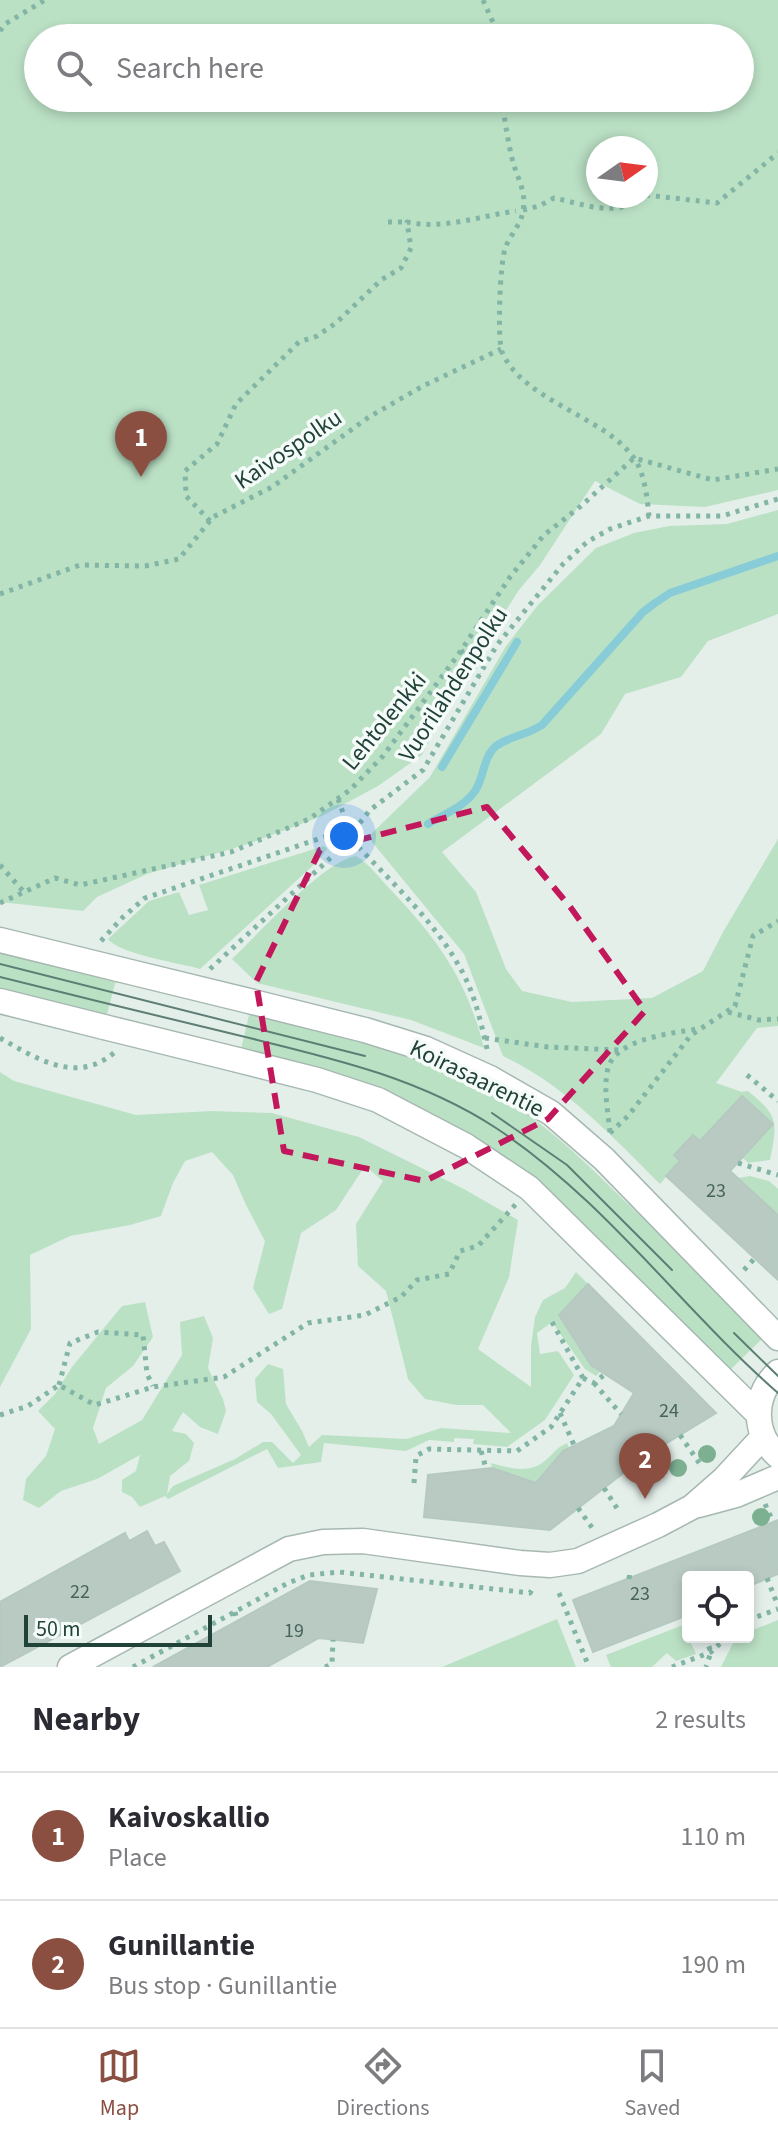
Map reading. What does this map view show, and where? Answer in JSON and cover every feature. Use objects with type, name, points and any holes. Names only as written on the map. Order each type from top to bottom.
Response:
[{"type":"street","name":"Koirasaarentie","points":[[0,940],[365,1030],[426,1049],[490,1078],[551,1113],[604,1159],[778,1338]]},
{"type":"street","points":[[0,1001],[317,1080],[378,1100],[466,1146],[529,1188],[766,1436]]},
{"type":"street","points":[[766,1436],[761,1398],[767,1384],[778,1372]]},
{"type":"street","points":[[692,1507],[766,1436]]},
{"type":"street","points":[[70,1667],[289,1549],[323,1542],[363,1541],[550,1565],[578,1561],[692,1507],[736,1495],[778,1477]]},
{"type":"path","points":[[0,31],[5,24],[45,0]]},
{"type":"path","points":[[483,0],[494,24]]},
{"type":"path","points":[[503,112],[512,162],[523,185],[520,211],[505,250],[499,321],[501,349],[512,370],[612,437],[634,458],[645,485],[649,516]]},
{"type":"path","points":[[658,197],[717,203],[778,153]]},
{"type":"path","points":[[388,222],[444,226],[480,216],[520,211],[554,198],[586,204]]},
{"type":"path","points":[[210,521],[186,496],[185,471],[217,444],[236,404],[299,342],[317,336],[336,323],[381,280],[401,268],[411,248],[407,222]]},
{"type":"path","name":"Kaivospolku","points":[[0,594],[80,565],[145,566],[179,559],[210,521],[272,487],[369,417],[423,386],[501,349]]},
{"type":"path","points":[[634,458],[713,480],[778,469]]},
{"type":"path","name":"Lehtolenkki","points":[[0,903],[55,878],[80,885],[231,852],[309,819],[338,799],[369,773],[461,650],[510,577],[544,535],[634,458]]},
{"type":"path","name":"Vuorilahdenpolku","points":[[207,972],[351,839],[370,810],[423,770],[497,645],[563,564],[587,542],[610,529],[649,516],[722,516],[778,499]]},
{"type":"path","points":[[461,650],[479,676]]},
{"type":"path","points":[[338,799],[351,839],[436,932],[459,966],[478,1009],[490,1060]]},
{"type":"path","points":[[95,948],[145,898],[333,834],[351,839]]},
{"type":"path","points":[[0,865],[23,891]]},
{"type":"path","points":[[620,1050],[608,1066],[606,1101],[610,1133],[628,1116],[691,1035],[735,1006],[753,936],[778,921]]},
{"type":"path","points":[[726,1012],[759,1020],[778,1019]]},
{"type":"path","points":[[485,1038],[548,1047],[620,1050],[659,1035],[702,1028]]},
{"type":"path","points":[[0,1038],[43,1062],[71,1069],[91,1067],[119,1049]]},
{"type":"path","points":[[747,1075],[778,1101]]},
{"type":"path","points":[[738,1163],[778,1175]]},
{"type":"path","points":[[59,1385],[95,1405],[153,1387],[224,1377],[308,1323],[365,1315],[401,1297],[417,1280],[449,1274],[460,1251],[478,1246],[518,1201]]},
{"type":"path","points":[[741,1273],[754,1259]]},
{"type":"path","points":[[552,1322],[583,1378],[594,1383],[621,1414]]},
{"type":"path","points":[[0,1415],[28,1406],[59,1385],[70,1343],[98,1332],[143,1335],[147,1374],[153,1387]]},
{"type":"path","points":[[594,1383],[605,1374]]},
{"type":"path","points":[[414,1483],[416,1456],[429,1449],[517,1451],[551,1427],[583,1378]]},
{"type":"path","points":[[560,1413],[574,1445]]},
{"type":"path","points":[[680,1435],[703,1468]]},
{"type":"path","points":[[481,1451],[486,1468]]},
{"type":"path","points":[[604,1488],[620,1513]]},
{"type":"path","points":[[578,1508],[593,1529]]},
{"type":"path","points":[[629,1579],[630,1571]]},
{"type":"path","points":[[133,1667],[295,1580],[339,1572],[530,1593]]},
{"type":"path","points":[[754,1618],[778,1608],[767,1578]]},
{"type":"path","points":[[295,1580],[299,1588]]},
{"type":"path","points":[[559,1593],[589,1667]]},
{"type":"path","points":[[235,1612],[237,1621]]},
{"type":"path","points":[[325,1667],[332,1664],[333,1640]]},
{"type":"path","points":[[706,1667],[711,1652],[707,1643]]},
{"type":"path","points":[[672,1667],[711,1652],[721,1643]]},
{"type":"highlighted area","points":[[487,807],[571,908],[645,1011],[548,1119],[425,1181],[284,1151],[256,982],[320,850]]},
{"type":"green space","points":[[0,0],[778,0],[778,490],[705,507],[640,504],[595,481],[540,565],[519,590],[463,678],[422,755],[378,786],[322,816],[248,844],[147,874],[97,897],[83,911],[0,902]]},
{"type":"green space","points":[[778,510],[778,614],[708,641],[681,677],[625,694],[601,734],[442,852],[476,892],[506,969],[522,991],[572,1002],[652,998],[703,971],[778,839],[778,1026],[757,1028],[716,1083],[742,1092],[748,1091],[770,1113],[773,1120],[774,1136],[770,1160],[748,1163],[743,1158],[772,1124],[742,1096],[700,1141],[674,1155],[680,1161],[660,1184],[568,1097],[503,1056],[464,954],[368,837],[430,777],[506,646],[538,605],[596,548],[634,533],[669,526],[727,524]]},
{"type":"green space","points":[[324,846],[327,849],[319,860],[200,969],[137,954],[108,939],[149,901],[179,892],[189,915],[208,910],[199,885]]},
{"type":"green space","points":[[356,856],[375,872],[437,944],[460,982],[484,1048],[411,1020],[257,983],[232,959],[310,884],[327,870]]},
{"type":"green space","points":[[0,951],[116,980],[106,1018],[0,992]]},
{"type":"green space","points":[[250,1011],[404,1055],[464,1079],[512,1104],[581,1159],[765,1336],[729,1371],[522,1173],[240,1053]]},
{"type":"green space","points":[[0,1072],[14,1081],[136,1115],[212,1111],[272,1113],[359,1137],[464,1189],[518,1220],[509,1277],[478,1349],[531,1387],[535,1317],[543,1300],[565,1288],[576,1272],[588,1284],[559,1315],[591,1365],[601,1371],[596,1376],[585,1369],[552,1322],[537,1333],[540,1354],[558,1351],[574,1375],[545,1420],[507,1447],[473,1444],[474,1439],[454,1438],[454,1442],[429,1440],[406,1451],[324,1443],[321,1462],[278,1468],[267,1449],[168,1499],[165,1496],[140,1507],[132,1497],[122,1492],[122,1480],[136,1471],[140,1455],[97,1479],[61,1491],[39,1508],[23,1500],[26,1479],[46,1456],[55,1429],[38,1411],[55,1394],[72,1367],[122,1306],[145,1302],[153,1337],[133,1366],[106,1388],[93,1428],[99,1444],[142,1420],[182,1355],[180,1322],[204,1316],[213,1338],[208,1368],[226,1411],[218,1434],[200,1427],[183,1412],[172,1431],[186,1434],[194,1443],[189,1461],[170,1476],[167,1494],[173,1486],[235,1459],[263,1442],[272,1442],[293,1463],[301,1455],[271,1414],[257,1402],[255,1379],[268,1364],[283,1369],[286,1404],[309,1447],[322,1435],[407,1439],[441,1428],[511,1433],[483,1405],[456,1405],[425,1399],[408,1379],[386,1291],[358,1266],[356,1224],[383,1181],[365,1166],[336,1210],[301,1233],[282,1309],[269,1314],[253,1288],[265,1241],[233,1175],[212,1152],[185,1161],[161,1216],[70,1236],[30,1255],[31,1329],[0,1387]]},
{"type":"green space","points":[[750,1176],[769,1181],[778,1189],[778,1215],[738,1178]]},
{"type":"green space","points":[[567,1443],[569,1448],[536,1483],[492,1468],[491,1463],[516,1469],[536,1466]]},
{"type":"green space","points":[[557,1619],[576,1667],[442,1667]]},
{"type":"green space","points":[[778,1620],[778,1667],[721,1667],[733,1643],[754,1643],[754,1630]]},
{"type":"green space","points":[[682,1625],[682,1643],[691,1643],[696,1654],[676,1661],[667,1653],[652,1667],[611,1667],[606,1655]]},
{"type":"building","points":[[742,1096],[773,1124],[730,1171],[778,1215],[778,1280],[666,1176],[680,1161],[674,1155],[693,1135],[700,1141]]},
{"type":"building","points":[[588,1284],[716,1413],[644,1457],[550,1530],[424,1517],[428,1475],[492,1468],[536,1483],[563,1451],[614,1426],[634,1393],[591,1365],[559,1315]]},
{"type":"building","points":[[778,1520],[778,1574],[754,1584],[754,1571],[682,1571],[682,1617],[593,1652],[573,1600]]},
{"type":"building","points":[[147,1531],[155,1546],[164,1542],[180,1571],[0,1667],[0,1602],[125,1533],[129,1541]]},
{"type":"building","points":[[310,1581],[377,1589],[363,1643],[319,1638],[267,1667],[153,1667]]},
{"type":"waterway","points":[[428,824],[470,797],[496,746],[542,725],[643,612],[670,593],[778,556]]},
{"type":"waterway","points":[[442,767],[517,642]]},
{"type":"tram line","points":[[0,964],[365,1056]]},
{"type":"tram line","points":[[0,977],[333,1059],[400,1081],[465,1110],[496,1128],[572,1188],[778,1393]]},
{"type":"tram line","points":[[492,1113],[567,1165],[672,1270]]},
{"type":"tram line","points":[[734,1333],[778,1376]]},
{"type":"place","name":"Kaivoskallio","points":[[141,477]]},
{"type":"place","name":"Gunillantie","points":[[645,1499]]}]
